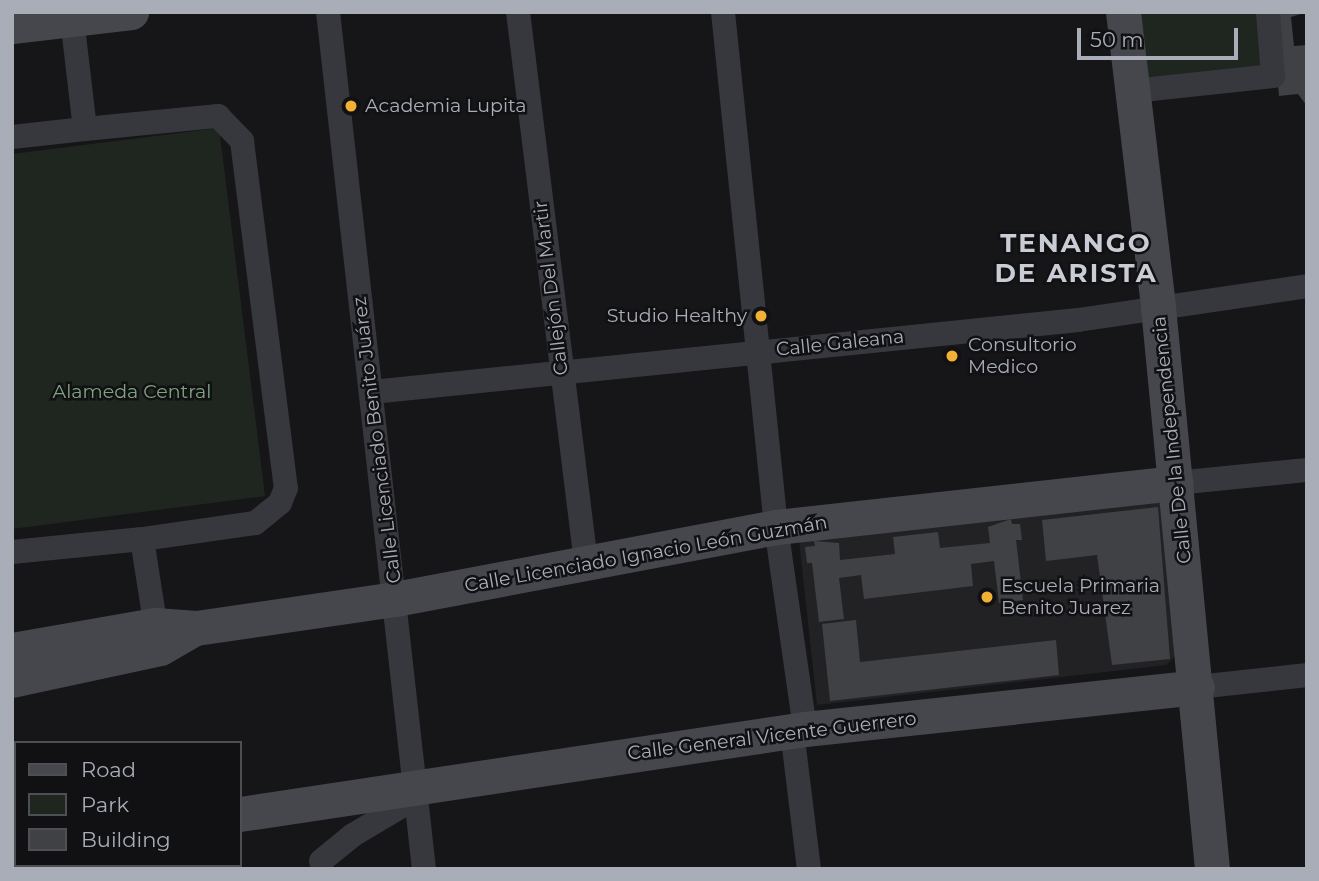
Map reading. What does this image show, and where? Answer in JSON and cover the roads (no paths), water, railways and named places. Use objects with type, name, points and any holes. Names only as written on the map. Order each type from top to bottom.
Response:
[{"type":"street","points":[[12,26],[131,12]]},
{"type":"street","name":"Calle Licenciado Benito Juárez","points":[[328,12],[424,869]]},
{"type":"street","name":"Callejón Del Martir","points":[[518,12],[586,564]]},
{"type":"street","points":[[723,12],[799,730],[809,869]]},
{"type":"street","name":"Calle De la Independencia","points":[[1123,12],[1158,307],[1197,687],[1212,869]]},
{"type":"street","points":[[1133,91],[1273,76],[1268,12]]},
{"type":"street","points":[[72,19],[85,129]]},
{"type":"street","points":[[12,137],[218,116],[242,141],[286,488],[280,503],[255,523],[12,552]]},
{"type":"street","name":"Calle Galeana","points":[[372,392],[561,370],[1078,320],[1307,286]]},
{"type":"street","name":"Calle Licenciado Ignacio León Guzmán","points":[[12,680],[157,636],[196,628],[395,598],[776,527],[1307,470]]},
{"type":"street","points":[[142,538],[157,636]]},
{"type":"street","name":"Calle Licenciado Ignacio León Guzmán","points":[[12,650],[157,636]]},
{"type":"street","name":"Calle General Vicente Guerrero","points":[[242,814],[416,791],[799,730],[1307,675]]},
{"type":"street","points":[[321,861],[416,791]]},
{"type":"place","name":"Academia Lupita","points":[[351,106]]},
{"type":"place","name":"Studio Healthy","points":[[761,316]]},
{"type":"place","name":"Consultorio Medico","points":[[952,356]]},
{"type":"place","name":"Escuela Primaria Benito Juarez","points":[[987,597]]},
{"type":"district","name":"TENANGO DE ARISTA","points":[[1076,259]]},
{"type":"park label","name":"Alameda Central","points":[[132,392]]}]
